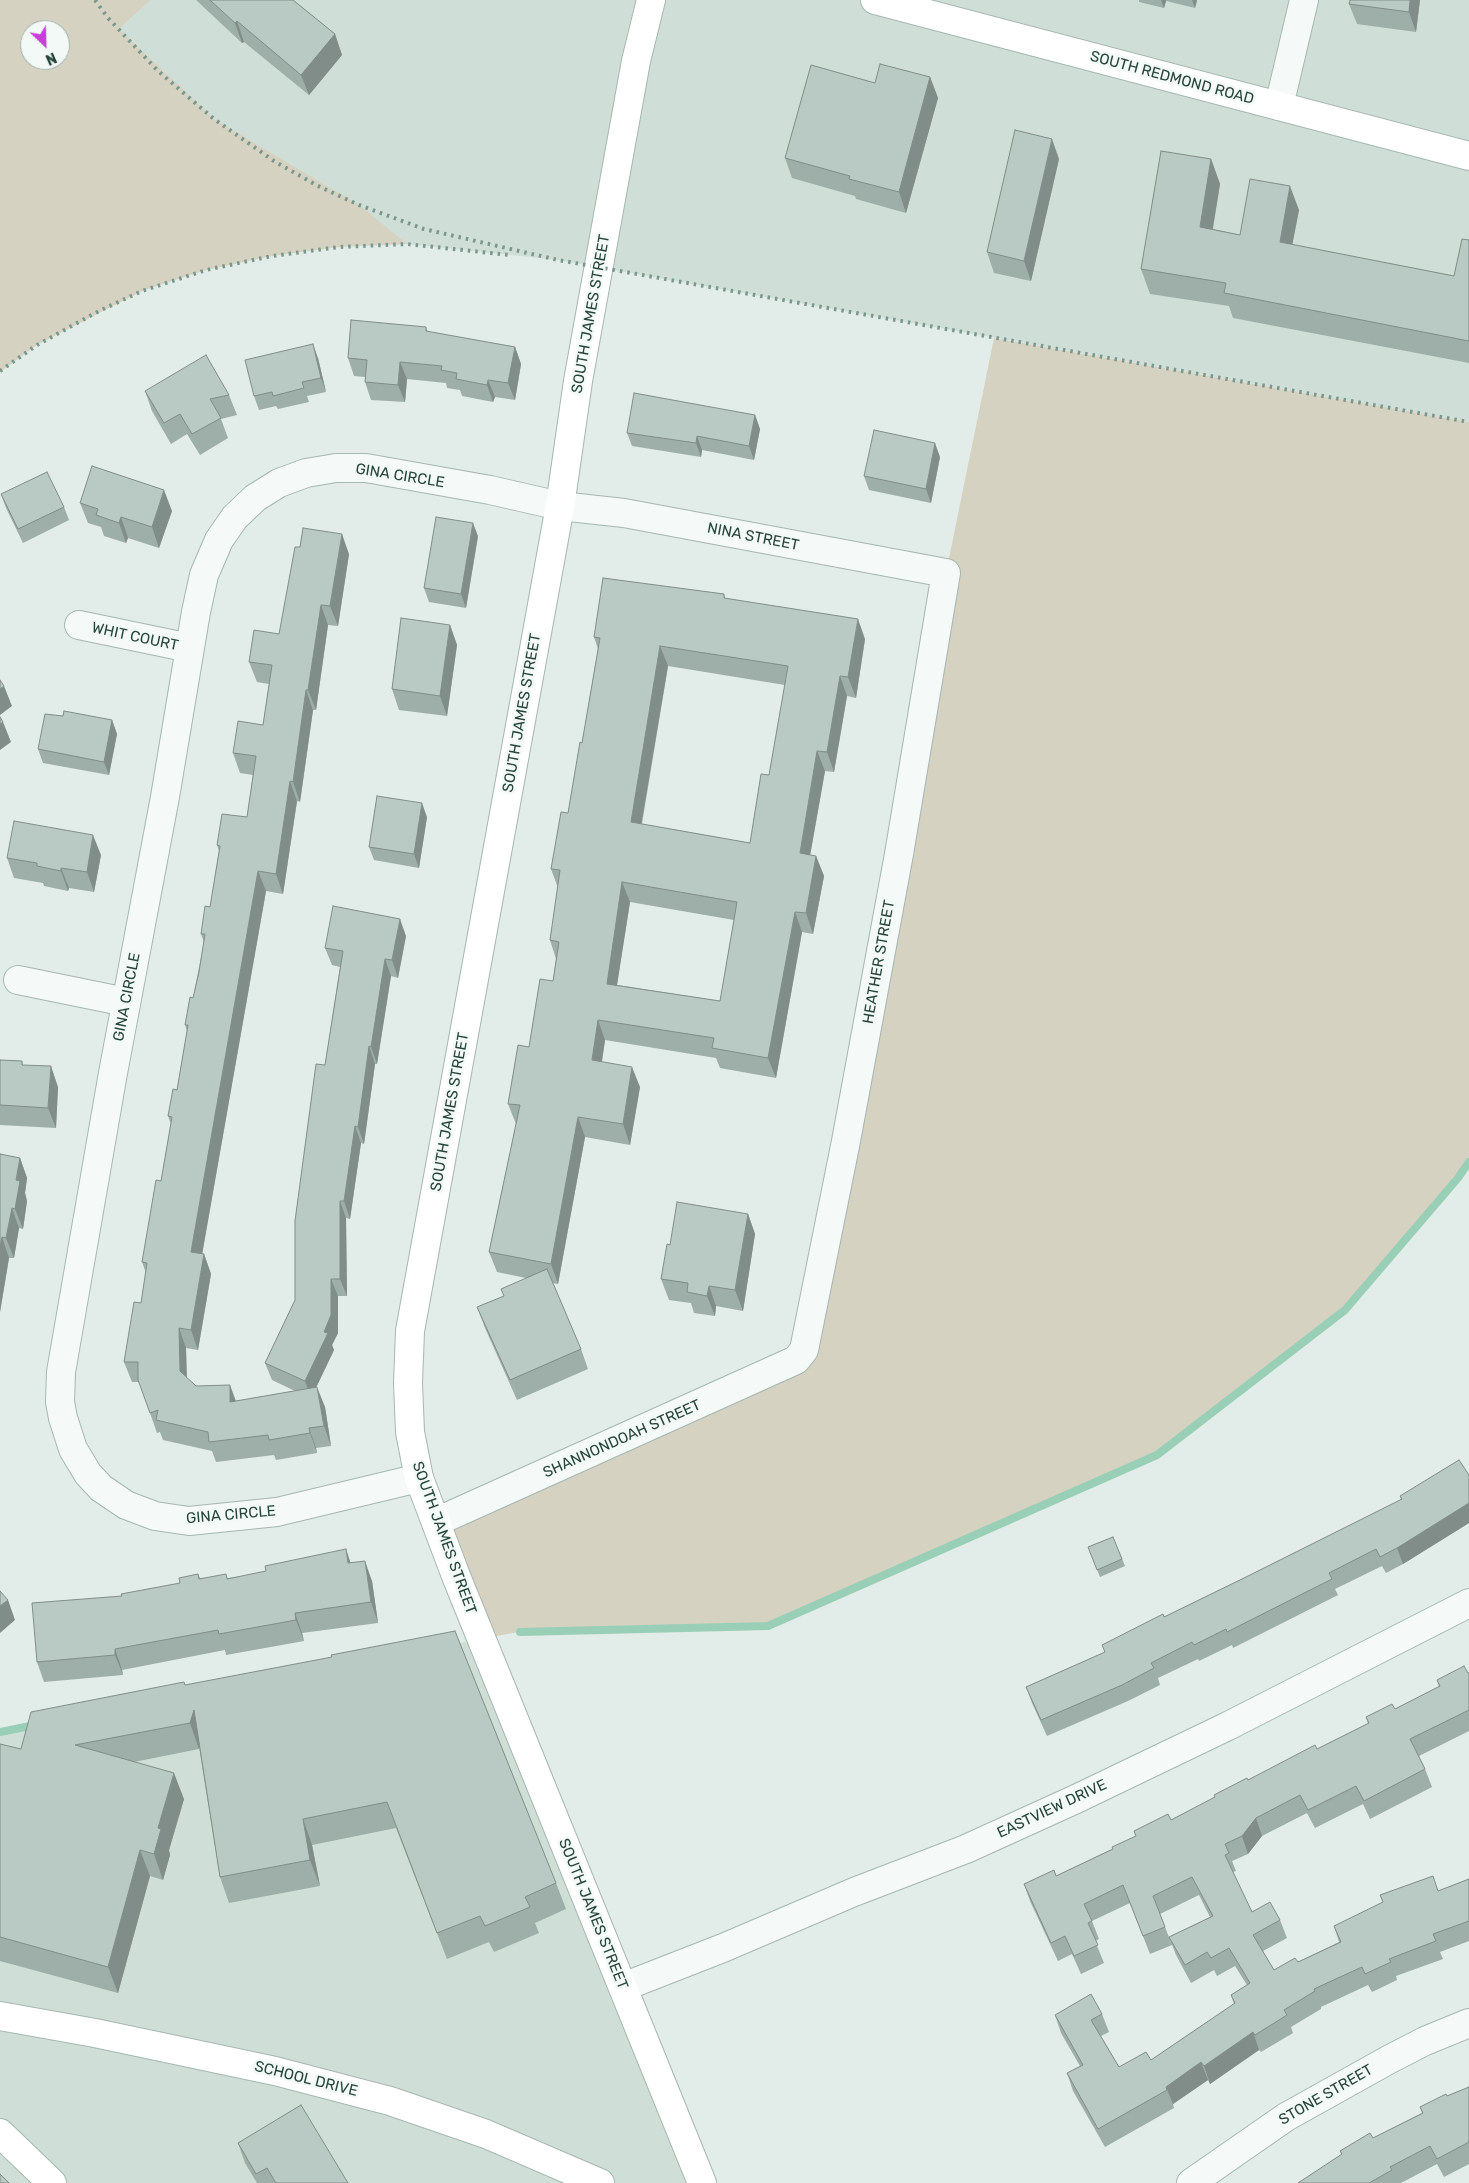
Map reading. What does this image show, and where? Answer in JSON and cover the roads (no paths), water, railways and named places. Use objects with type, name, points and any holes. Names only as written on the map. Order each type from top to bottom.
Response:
[{"type":"street","name":"SOUTH JAMES STREET","points":[[652,0],[636,61],[578,381],[560,506],[410,1332],[408,1383],[410,1432],[419,1478],[459,1585],[702,2183]]},
{"type":"street","name":"SOUTH REDMOND ROAD","points":[[875,0],[1469,156]]},
{"type":"street","points":[[1279,106],[1304,0]]},
{"type":"street","name":"GINA CIRCLE","points":[[419,1478],[276,1512],[189,1520],[155,1516],[126,1505],[101,1488],[83,1466],[73,1449],[63,1418],[60,1402],[61,1372],[190,648],[204,575],[219,540],[255,498],[279,483],[316,471],[336,468],[366,468],[490,490],[560,506]]},
{"type":"street","name":"NINA STREET","points":[[560,506],[624,513],[946,573]]},
{"type":"street","name":"HEATHER STREET","points":[[804,1350],[846,1141],[899,854],[946,573]]},
{"type":"street","name":"WHIT COURT","points":[[79,625],[190,648]]},
{"type":"street","points":[[18,980],[126,1002]]},
{"type":"street","name":"SHANNONDOAH STREET","points":[[436,1522],[796,1360],[804,1350]]},
{"type":"street","name":"EASTVIEW DRIVE","points":[[623,1987],[983,1841],[1228,1726],[1469,1603]]},
{"type":"street","name":"SCHOOL DRIVE","points":[[0,2016],[95,2033],[275,2070],[390,2101],[486,2134],[600,2183]]},
{"type":"street","name":"STONE STREET","points":[[1191,2183],[1286,2117],[1407,2050],[1469,2023]]},
{"type":"street","points":[[0,2133],[52,2183]]},
{"type":"waterway","points":[[520,1632],[768,1626],[1157,1455],[1345,1310],[1458,1178],[1469,1162]]},
{"type":"waterway","points":[[0,1732],[35,1725]]},
{"type":"railway","points":[[95,0],[108,18],[158,71],[214,119],[274,161],[316,185],[359,205],[424,229],[558,260],[1469,422]]},
{"type":"railway","points":[[0,371],[37,345],[99,311],[142,291],[206,270],[272,256],[339,247],[407,244],[509,255]]}]
